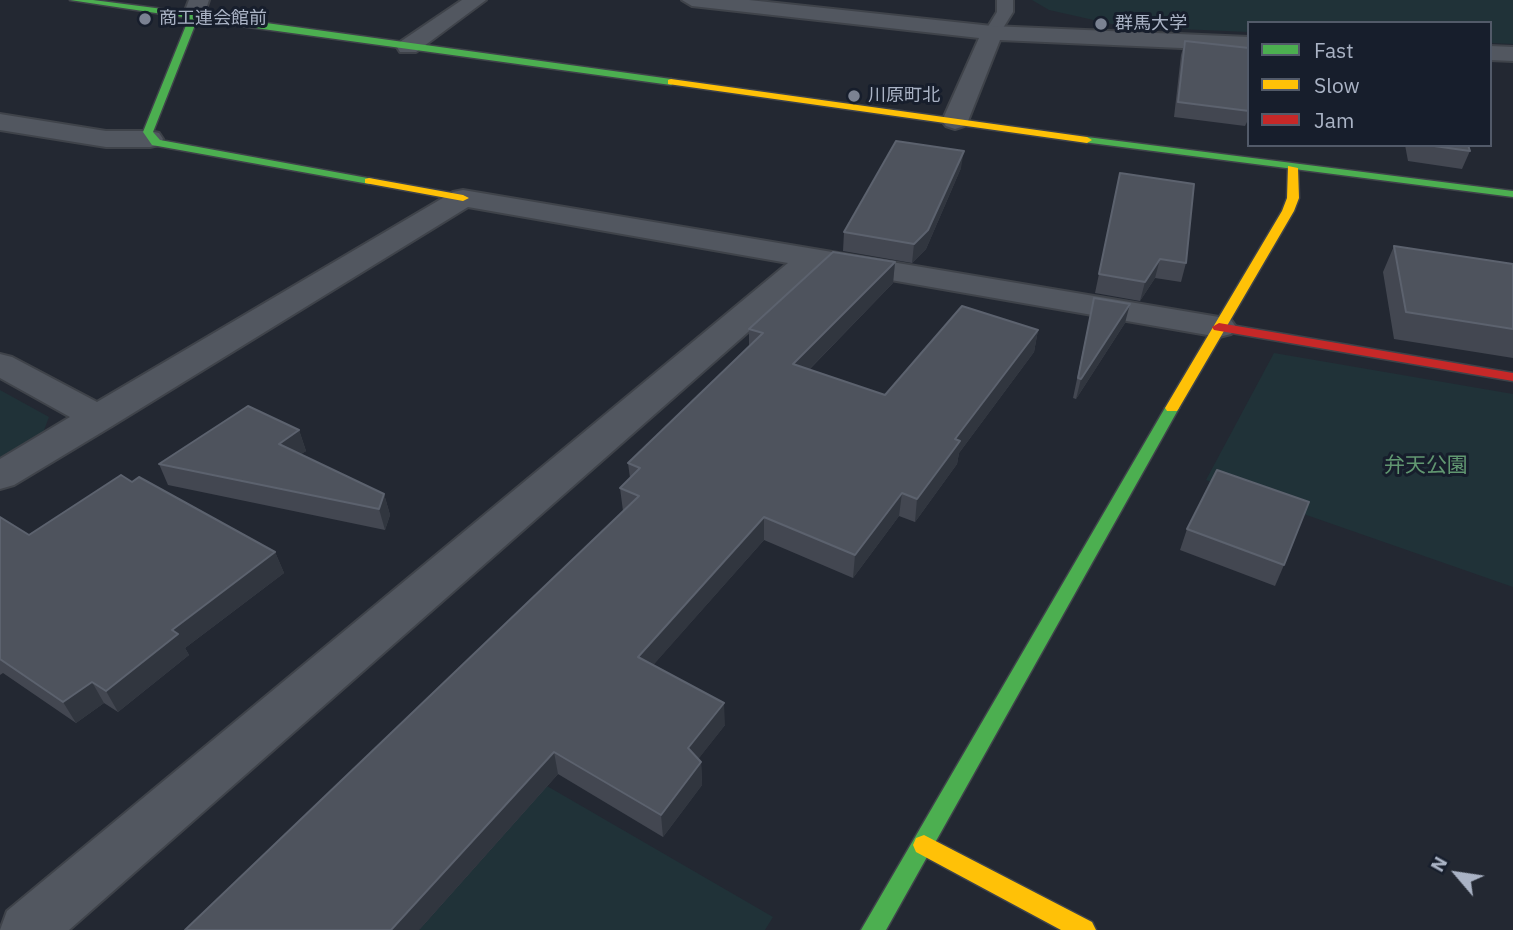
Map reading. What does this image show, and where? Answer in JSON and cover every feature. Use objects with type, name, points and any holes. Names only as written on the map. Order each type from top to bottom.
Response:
[{"type":"street","points":[[74,0],[197,8],[408,47],[1292,168],[1513,194]]},
{"type":"street","points":[[408,47],[476,0]]},
{"type":"street","points":[[692,0],[992,33],[1247,44]]},
{"type":"street","points":[[150,139],[148,132],[197,8]]},
{"type":"street","points":[[955,121],[992,33]]},
{"type":"street","points":[[1492,53],[1513,54]]},
{"type":"street","points":[[0,122],[106,139],[150,139],[170,147],[1513,377]]},
{"type":"street","points":[[873,930],[1288,211],[1293,198],[1292,168]]},
{"type":"street","points":[[0,476],[463,198]]},
{"type":"street","points":[[27,930],[795,274],[809,256]]},
{"type":"street","points":[[0,364],[99,418]]},
{"type":"street","points":[[924,845],[1084,930]]},
{"type":"lane","points":[[992,33],[1004,12],[1005,0]]},
{"type":"green space","name":"群馬大学","points":[[1032,0],[1513,0],[1513,44],[1492,43],[1492,21],[1247,21],[1247,32],[1116,25],[1049,10]]},
{"type":"green space","name":"弁天公園","points":[[1274,353],[1513,394],[1513,587],[1206,480]]},
{"type":"green space","points":[[0,390],[49,417],[43,433],[0,458]]},
{"type":"green space","points":[[547,786],[773,917],[765,930],[419,930]]},
{"type":"building","points":[[1185,41],[1247,48],[1247,111],[1178,102]]},
{"type":"building","points":[[896,141],[964,151],[928,230],[914,244],[844,232]]},
{"type":"building","points":[[1441,147],[1469,147],[1470,151]]},
{"type":"building","points":[[1120,173],[1194,184],[1186,263],[1160,259],[1145,282],[1099,274]]},
{"type":"building","points":[[1394,246],[1513,264],[1513,329],[1406,312]]},
{"type":"building","points":[[833,252],[895,262],[793,364],[885,395],[962,306],[1038,330],[955,439],[960,441],[917,499],[902,493],[855,555],[764,517],[638,657],[724,703],[688,748],[701,762],[661,815],[554,752],[391,930],[185,930],[639,496],[620,488],[640,468],[628,463],[763,333],[749,329]]},
{"type":"building","points":[[1094,298],[1130,304],[1081,379],[1078,378]]},
{"type":"building","points":[[248,406],[299,430],[279,444],[384,494],[379,509],[159,464]]},
{"type":"building","points":[[1217,470],[1309,502],[1284,565],[1187,529]]},
{"type":"building","points":[[121,475],[132,482],[139,477],[275,552],[172,630],[178,634],[106,691],[92,682],[63,702],[0,659],[0,517],[29,535]]},
{"type":"traffic: fast","points":[[74,0],[671,82]]},
{"type":"traffic: fast","points":[[194,16],[148,132],[156,143],[369,181]]},
{"type":"traffic: fast","points":[[1087,140],[1513,194]]},
{"type":"traffic: fast","points":[[873,930],[1172,408]]},
{"type":"traffic: slow","points":[[671,82],[1087,140]]},
{"type":"traffic: slow","points":[[1172,408],[1288,211],[1293,198],[1292,168]]},
{"type":"traffic: slow","points":[[369,181],[463,198]]},
{"type":"traffic: slow","points":[[924,845],[1084,930]]},
{"type":"traffic: jam","points":[[1219,327],[1513,377]]},
{"type":"place","name":"商工連会館前","points":[[145,19]]},
{"type":"place","name":"群馬大学","points":[[1101,24]]},
{"type":"place","name":"川原町北","points":[[854,96]]}]
